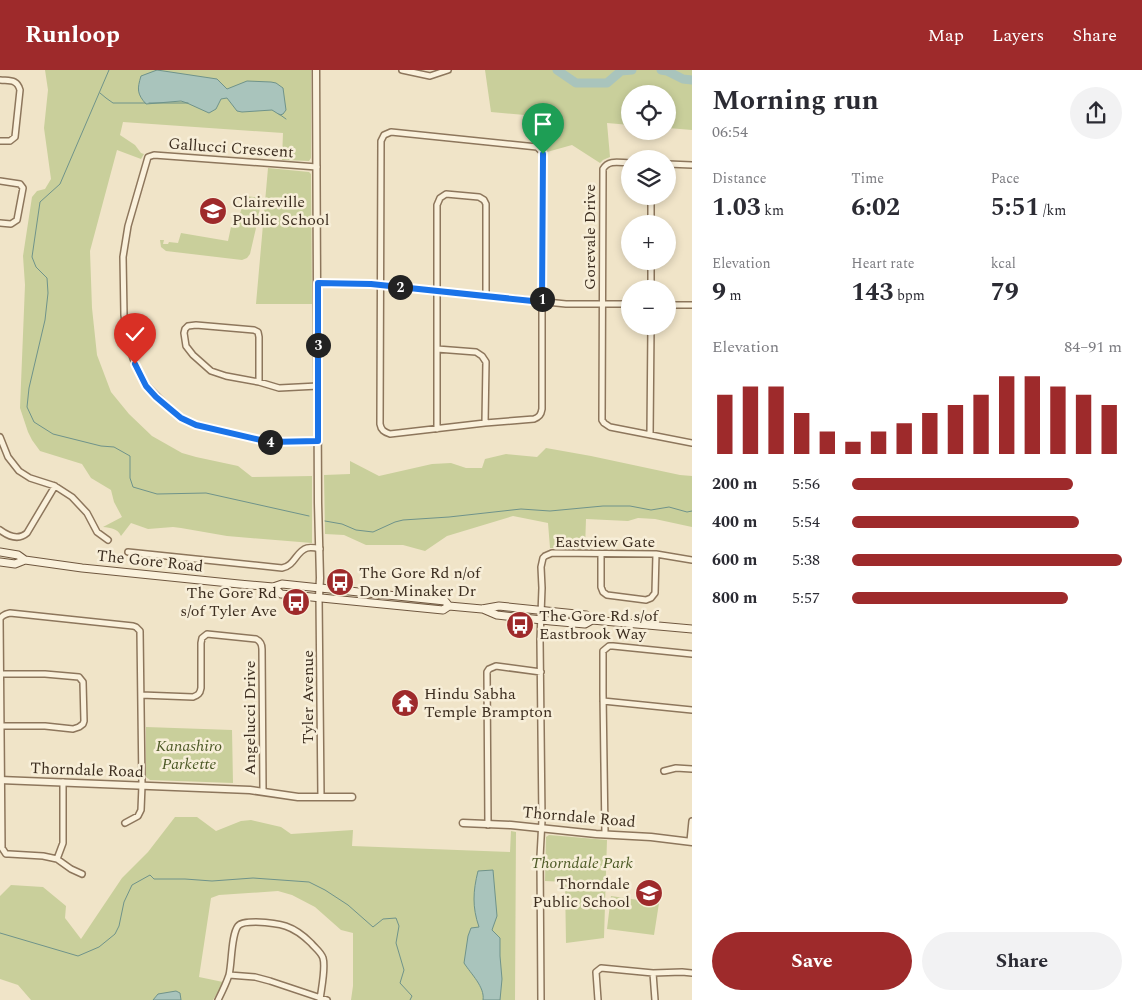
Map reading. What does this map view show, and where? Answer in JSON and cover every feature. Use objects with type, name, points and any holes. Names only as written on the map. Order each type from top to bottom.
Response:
[{"type":"main road","name":"The Gore Road","points":[[0,552],[18,555],[25,560],[82,568],[274,587],[282,584],[445,601],[449,606]]},
{"type":"main road","name":"The Gore Road","points":[[0,562],[15,564],[25,560]]},
{"type":"main road","name":"The Gore Road","points":[[274,587],[281,594],[443,610],[449,606],[482,609],[499,606],[586,615],[592,620],[692,629]]},
{"type":"main road","name":"The Gore Road","points":[[482,609],[497,615],[541,620],[585,624],[592,620]]},
{"type":"street","points":[[316,70],[319,597]]},
{"type":"street","points":[[402,70],[430,76],[448,70]]},
{"type":"street","points":[[0,80],[15,82],[20,90],[15,137],[10,142],[0,141]]},
{"type":"street","points":[[391,132],[540,148],[543,154],[542,409],[538,417],[534,419],[386,433],[380,424],[380,285],[381,141],[384,135],[391,132]]},
{"type":"street","name":"Gallucci Crescent","points":[[317,168],[154,155],[148,157],[128,226],[123,257],[124,315],[130,349],[146,386],[162,402],[181,418],[207,428],[269,442],[318,441]]},
{"type":"street","name":"Gorevale Drive","points":[[602,304],[603,169],[608,163],[621,163]]},
{"type":"street","points":[[676,164],[692,165]]},
{"type":"street","points":[[0,181],[20,184],[23,188],[17,220],[11,224],[0,223]]},
{"type":"street","points":[[437,429],[438,204],[440,198],[446,194],[479,197],[486,204],[486,296]]},
{"type":"street","points":[[318,283],[380,285],[566,304],[621,304]]},
{"type":"street","points":[[602,304],[602,420],[610,427],[692,444]]},
{"type":"street","points":[[676,304],[692,304]]},
{"type":"street","points":[[260,382],[258,332],[254,330],[196,325],[188,326],[185,330],[184,339],[189,351],[211,371],[279,388],[318,386]]},
{"type":"street","points":[[650,435],[651,335]]},
{"type":"street","points":[[436,349],[476,352],[486,362],[485,423]]},
{"type":"street","points":[[0,437],[8,457],[18,470],[30,478],[56,486],[68,494],[87,513],[97,532],[108,540]]},
{"type":"street","points":[[0,530],[7,536],[23,537],[56,486]]},
{"type":"street","points":[[128,552],[282,568],[291,565],[303,550],[307,548],[320,549]]},
{"type":"street","name":"Eastview Gate","points":[[541,610],[542,558],[552,553],[656,554],[692,560]]},
{"type":"street","points":[[602,554],[601,587],[603,592],[607,595],[646,600],[651,598],[655,592],[656,554]]},
{"type":"street","name":"Tyler Avenue","points":[[319,597],[321,797]]},
{"type":"street","points":[[541,610],[541,1000]]},
{"type":"street","points":[[82,874],[70,869],[57,858],[6,854],[2,848],[0,620],[5,614],[133,626],[141,634],[141,810],[138,816],[124,823]]},
{"type":"street","name":"Angelucci Drive","points":[[141,696],[193,697],[201,693],[201,643],[202,638],[207,634],[259,640],[262,649],[263,792]]},
{"type":"street","points":[[605,834],[602,654],[608,646],[613,646],[692,654]]},
{"type":"street","points":[[488,825],[487,672],[496,666],[541,672]]},
{"type":"street","points":[[0,674],[45,674],[79,677],[83,682],[84,721],[79,727],[73,729],[45,726],[0,726]]},
{"type":"street","points":[[603,702],[692,710]]},
{"type":"street","points":[[664,771],[676,768],[692,770]]},
{"type":"street","name":"Thorndale Road","points":[[1,780],[241,789],[292,797],[352,797]]},
{"type":"street","points":[[57,858],[63,843],[63,782]]},
{"type":"street","points":[[691,842],[692,821]]},
{"type":"street","name":"Thorndale Road","points":[[463,824],[541,828],[691,842]]},
{"type":"street","points":[[218,1000],[229,975],[233,939],[237,927],[242,923],[251,922],[273,922],[284,925],[300,933],[320,952],[324,964],[320,999]]},
{"type":"street","points":[[598,1000],[596,972],[601,968],[653,973],[692,973]]},
{"type":"street","points":[[653,973],[655,1000]]},
{"type":"street","points":[[229,975],[255,977],[327,1000]]},
{"type":"green space","points":[[45,70],[311,70],[311,158],[309,161],[282,160],[283,133],[123,122],[120,135],[144,154],[141,159],[117,150],[90,251],[92,308],[97,355],[111,392],[129,414],[152,436],[182,453],[238,466],[252,477],[312,476],[312,543],[227,536],[173,527],[148,529],[131,523],[121,536],[116,530],[103,527],[122,517],[114,502],[111,490],[91,478],[82,464],[40,451],[32,440],[20,408],[25,285],[23,256],[32,197],[37,191],[45,189],[51,179],[44,128],[48,90]]},
{"type":"green space","points":[[485,70],[692,70],[692,130],[676,129],[676,85],[621,85],[621,124],[607,123],[610,157],[600,163],[572,145],[547,152],[541,144],[534,142],[536,116],[491,112]]},
{"type":"green space","points":[[268,168],[309,172],[311,174],[312,304],[256,304]]},
{"type":"green space","points":[[245,196],[262,198],[250,254],[247,258],[242,260],[166,251],[161,247],[160,240],[164,240],[163,244],[168,244],[169,242],[178,243],[181,233],[228,241],[231,227],[236,228]]},
{"type":"green space","points":[[546,448],[692,476],[692,527],[655,519],[638,518],[628,521],[586,519],[585,549],[550,548],[548,523],[513,516],[447,536],[425,551],[403,545],[366,545],[344,535],[325,534],[324,475],[350,474],[350,461],[379,476],[432,464],[451,463],[466,468],[482,468],[485,459],[506,454],[537,457]]},
{"type":"green space","name":"Kanashiro Parkette","points":[[146,727],[232,730],[233,783],[150,780],[146,777]]},
{"type":"green space","points":[[175,817],[197,817],[216,831],[241,821],[251,820],[281,827],[291,834],[353,830],[352,846],[510,852],[511,831],[516,832],[515,1000],[351,1000],[353,986],[353,933],[341,930],[315,907],[292,895],[278,891],[219,895],[211,898],[199,977],[223,982],[213,1000],[31,1000],[18,985],[0,979],[0,896],[11,885],[43,887],[66,906],[65,918],[81,939],[122,878],[148,852]]},
{"type":"green space","name":"Thorndale Park","points":[[549,835],[607,840],[604,938],[566,943],[565,882],[545,881],[546,837]]},
{"type":"green space","points":[[611,896],[659,903],[654,935],[607,929]]},
{"type":"water","points":[[157,70],[217,79],[227,89],[247,81],[276,83],[283,88],[286,110],[280,115],[272,110],[237,111],[227,98],[221,99],[216,109],[209,113],[181,101],[146,104],[139,91],[141,76]]},
{"type":"water","points":[[493,870],[497,916],[492,930],[500,938],[502,979],[500,1000],[483,1000],[480,985],[464,963],[471,928],[479,927],[474,899],[478,871]]},
{"type":"water","points":[[176,991],[180,993],[181,1000],[153,1000],[158,994]]},
{"type":"waterway","points":[[109,70],[60,184],[40,202],[32,257],[36,267],[47,278],[48,293],[45,320],[29,388],[27,407],[34,422],[53,434],[101,446],[114,447],[130,456],[130,478],[133,487],[157,494],[206,493],[309,516]]},
{"type":"waterway","points":[[557,70],[576,83],[607,83],[621,71],[632,70]]},
{"type":"waterway","points":[[661,70],[683,79],[692,80]]},
{"type":"waterway","points":[[100,93],[113,103],[145,103]]},
{"type":"waterway","points":[[149,103],[188,103]]},
{"type":"waterway","points":[[279,114],[286,119]]},
{"type":"waterway","points":[[325,521],[342,524],[356,530],[373,532],[403,520],[521,509],[550,511],[603,506],[630,506],[651,510],[669,507],[687,512],[692,511]]},
{"type":"waterway","points":[[0,933],[78,956],[99,947],[115,934],[119,926],[124,902],[132,885],[150,875],[154,879],[212,881],[253,878],[309,882],[348,905],[373,927],[383,919],[396,918],[399,926],[396,943],[404,970],[400,983],[412,996],[410,1000]]},
{"type":"place","name":"Claireville Public School","points":[[213,211]]},
{"type":"place","name":"The Gore Rd n/of Don Minaker Dr","points":[[340,582]]},
{"type":"place","name":"The Gore Rd s/of Tyler Ave","points":[[296,602]]},
{"type":"place","name":"The Gore Rd s/of Eastbrook Way","points":[[520,625]]},
{"type":"place","name":"Hindu Sabha Temple Brampton","points":[[405,703]]},
{"type":"place","name":"Thorndale Public School","points":[[649,893]]},
{"type":"route","points":[[135,364],[146,386],[156,397],[181,418],[196,425],[269,442],[318,441],[318,283],[371,284],[542,302],[543,154]]}]
